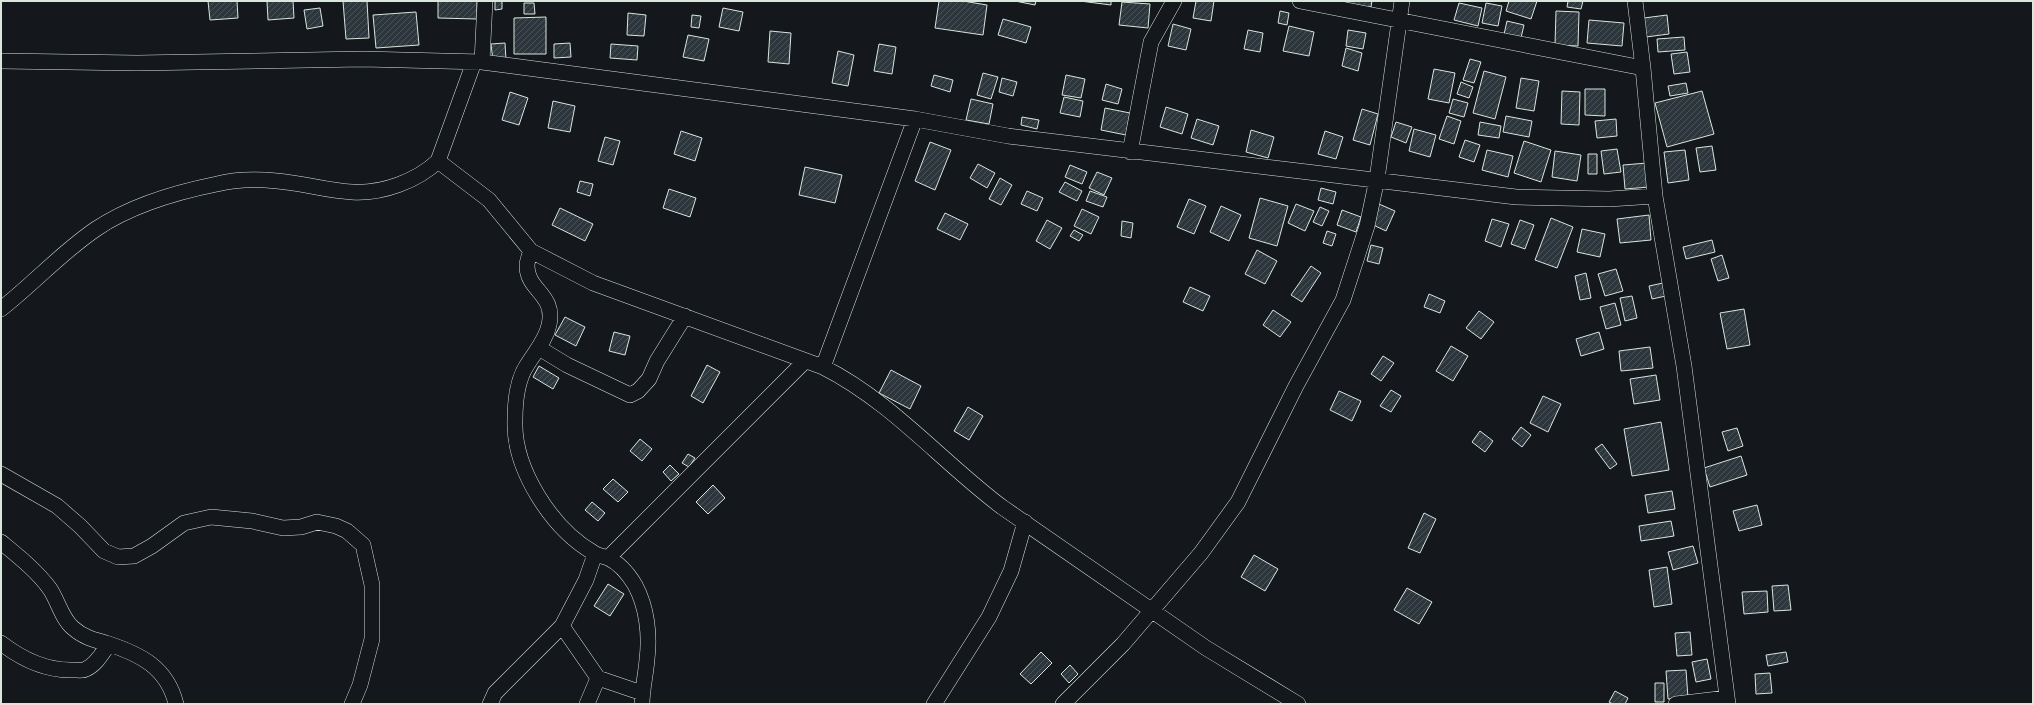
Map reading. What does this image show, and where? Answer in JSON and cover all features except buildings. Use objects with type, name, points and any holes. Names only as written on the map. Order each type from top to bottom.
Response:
[{"type":"street","points":[[1,309],[96,229],[112,219],[186,191],[219,183],[245,180],[278,180],[353,192],[368,191],[395,185],[427,172],[438,161],[478,62],[485,1]]},
{"type":"street","points":[[1130,152],[1151,42],[1174,1]]},
{"type":"street","points":[[1300,1],[1643,68]]},
{"type":"street","points":[[1063,704],[1123,644],[1201,553],[1238,502],[1263,455],[1296,386],[1343,300],[1367,226],[1377,179],[1402,1]]},
{"type":"street","points":[[1635,1],[1655,196],[1684,366],[1728,701],[1676,704]]},
{"type":"street","points":[[1,61],[138,63],[363,59],[478,62],[915,119],[1008,136],[1130,152],[1377,179],[1516,197],[1609,199],[1655,196]]},
{"type":"street","points":[[823,367],[915,119]]},
{"type":"street","points":[[438,161],[489,200],[531,251],[593,283],[823,367],[854,385],[879,403],[975,487],[1206,648],[1298,704]]},
{"type":"street","points":[[531,251],[527,265],[528,272],[531,280],[549,303],[551,310],[549,326],[539,348],[526,366],[520,381],[515,422],[519,450],[528,477],[555,520],[572,537],[629,576],[636,586],[645,610],[647,658],[642,699],[598,678],[562,626]]},
{"type":"street","points":[[539,348],[567,365],[630,395],[638,391],[649,379],[657,361],[685,316]]},
{"type":"street","points":[[490,704],[495,693],[562,626],[586,580],[601,556],[805,361]]},
{"type":"street","points":[[1,474],[57,506],[80,526],[104,551],[118,557],[134,556],[152,546],[184,523],[211,517],[252,521],[283,528],[301,527],[317,522],[336,526],[347,531],[363,545],[372,585],[372,639],[360,685],[352,704]]},
{"type":"street","points":[[934,704],[989,617],[1011,571],[1025,522]]},
{"type":"street","points":[[1,542],[33,570],[50,589],[72,628],[86,637],[109,644],[149,661],[163,676],[172,689],[176,704]]},
{"type":"street","points":[[1,643],[16,654],[36,665],[64,671],[85,670],[95,664],[109,644]]},
{"type":"street","points":[[587,704],[598,678]]}]
